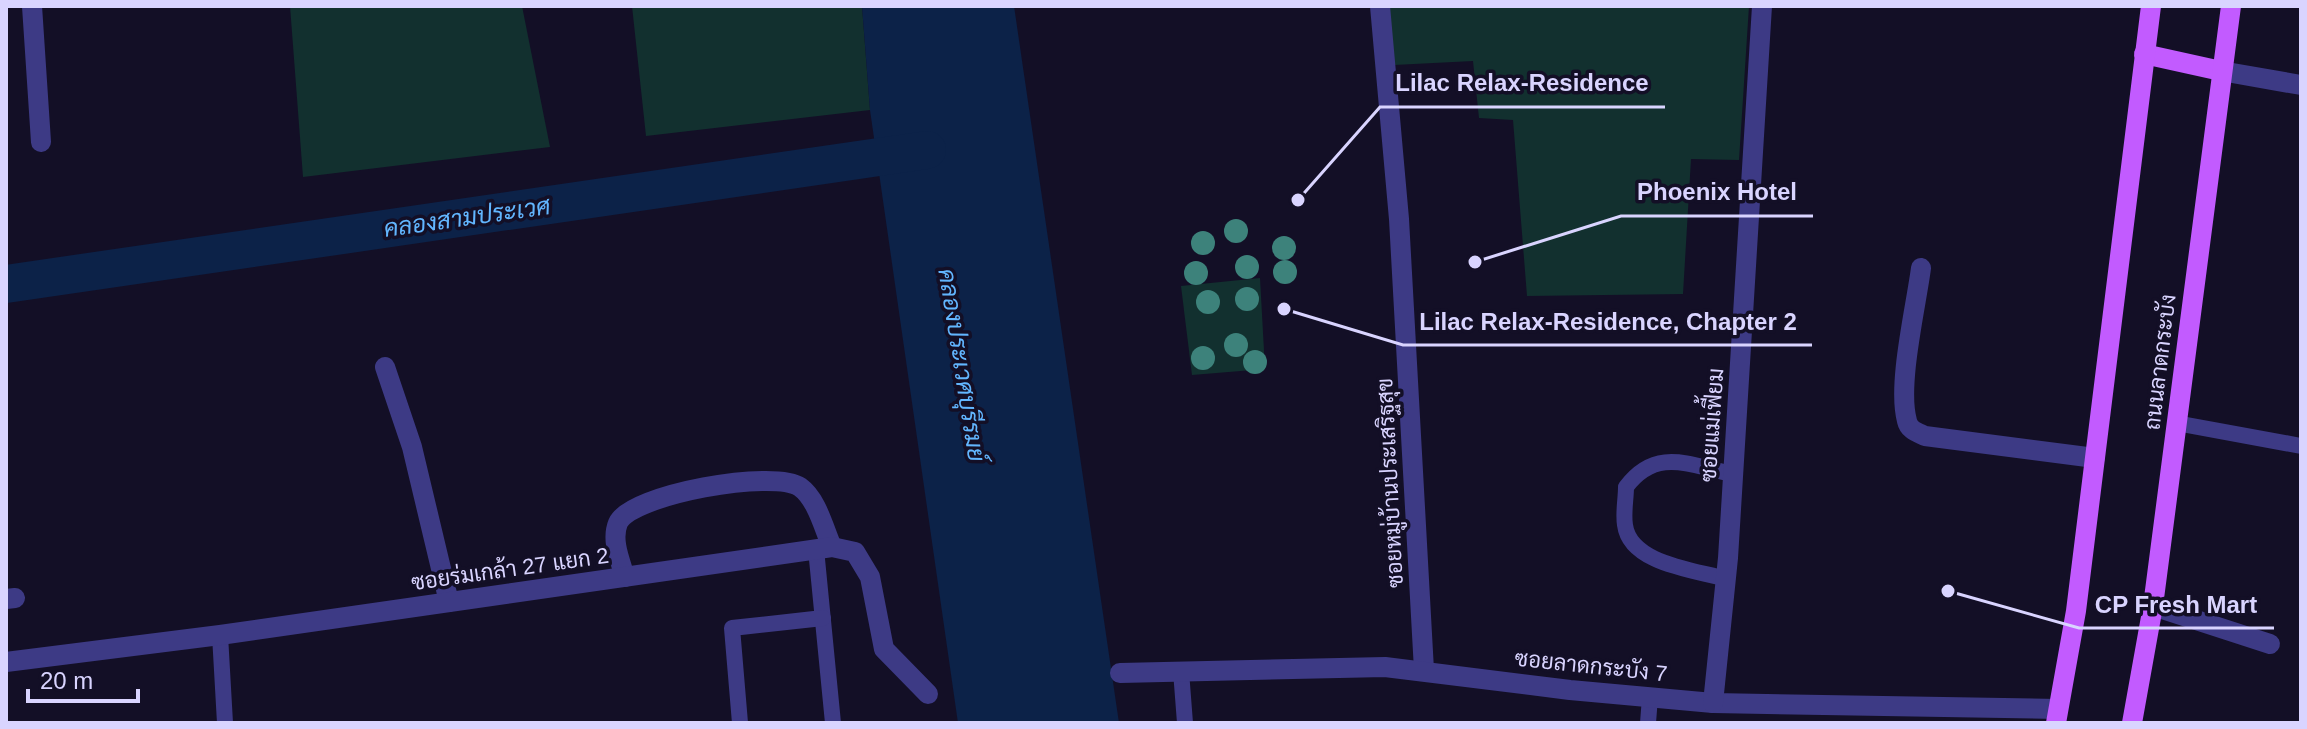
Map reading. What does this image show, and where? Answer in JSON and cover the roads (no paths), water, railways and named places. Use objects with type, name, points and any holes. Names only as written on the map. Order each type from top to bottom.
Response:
[{"type":"main road","points":[[2057,716],[2076,611],[2151,6]]},
{"type":"main road","name":"ถนนลาดกระบัง","points":[[2132,723],[2153,606],[2231,6]]},
{"type":"main road","points":[[2144,54],[2221,71]]},
{"type":"street","points":[[32,6],[41,142]]},
{"type":"street","name":"ซอยหมู่บ้านประเสริฐสุข","points":[[1380,6],[1400,233],[1424,670]]},
{"type":"street","name":"ซอยแม่เฟี้ยม","points":[[1713,703],[1726,579],[1762,6]]},
{"type":"street","points":[[2221,71],[2301,85]]},
{"type":"street","points":[[1921,268],[1904,395],[1907,423],[1913,431],[1925,436],[2095,458]]},
{"type":"street","points":[[385,367],[412,447],[449,602]]},
{"type":"street","points":[[625,577],[614,538],[619,520],[634,508],[697,489],[753,481],[780,481],[800,487],[812,501],[824,548],[855,552],[870,577],[884,649],[928,694]]},
{"type":"street","name":"ซอยร่มเกล้า 27 แยก 2","points":[[6,662],[220,635],[824,548]]},
{"type":"street","points":[[2153,606],[2270,644]]},
{"type":"street","name":"ซอยลาดกระบัง 7","points":[[1120,673],[1385,667],[1713,703],[2057,716]]},
{"type":"lane","points":[[2176,423],[2301,446]]},
{"type":"lane","points":[[1726,579],[1650,557],[1631,544],[1625,526],[1626,487],[1649,464],[1668,462],[1733,474]]},
{"type":"lane","points":[[824,548],[823,618],[833,723]]},
{"type":"lane","points":[[740,723],[732,628],[823,618]]},
{"type":"lane","points":[[220,635],[225,723]]},
{"type":"lane","points":[[1181,671],[1185,723]]},
{"type":"lane","points":[[1648,723],[1650,697]]},
{"type":"water","name":"คลองประเวศบุรีรมย์","points":[[862,6],[1014,6],[1119,723],[958,723],[870,110]]},
{"type":"waterway","name":"คลองสามประเวศ","points":[[6,284],[927,150]]},
{"type":"place","name":"Lilac Relax-Residence","points":[[1298,200]]},
{"type":"place","name":"Phoenix Hotel","points":[[1475,262]]},
{"type":"place","name":"Lilac Relax-Residence, Chapter 2","points":[[1284,309]]},
{"type":"place","name":"CP Fresh Mart","points":[[1948,591]]}]
